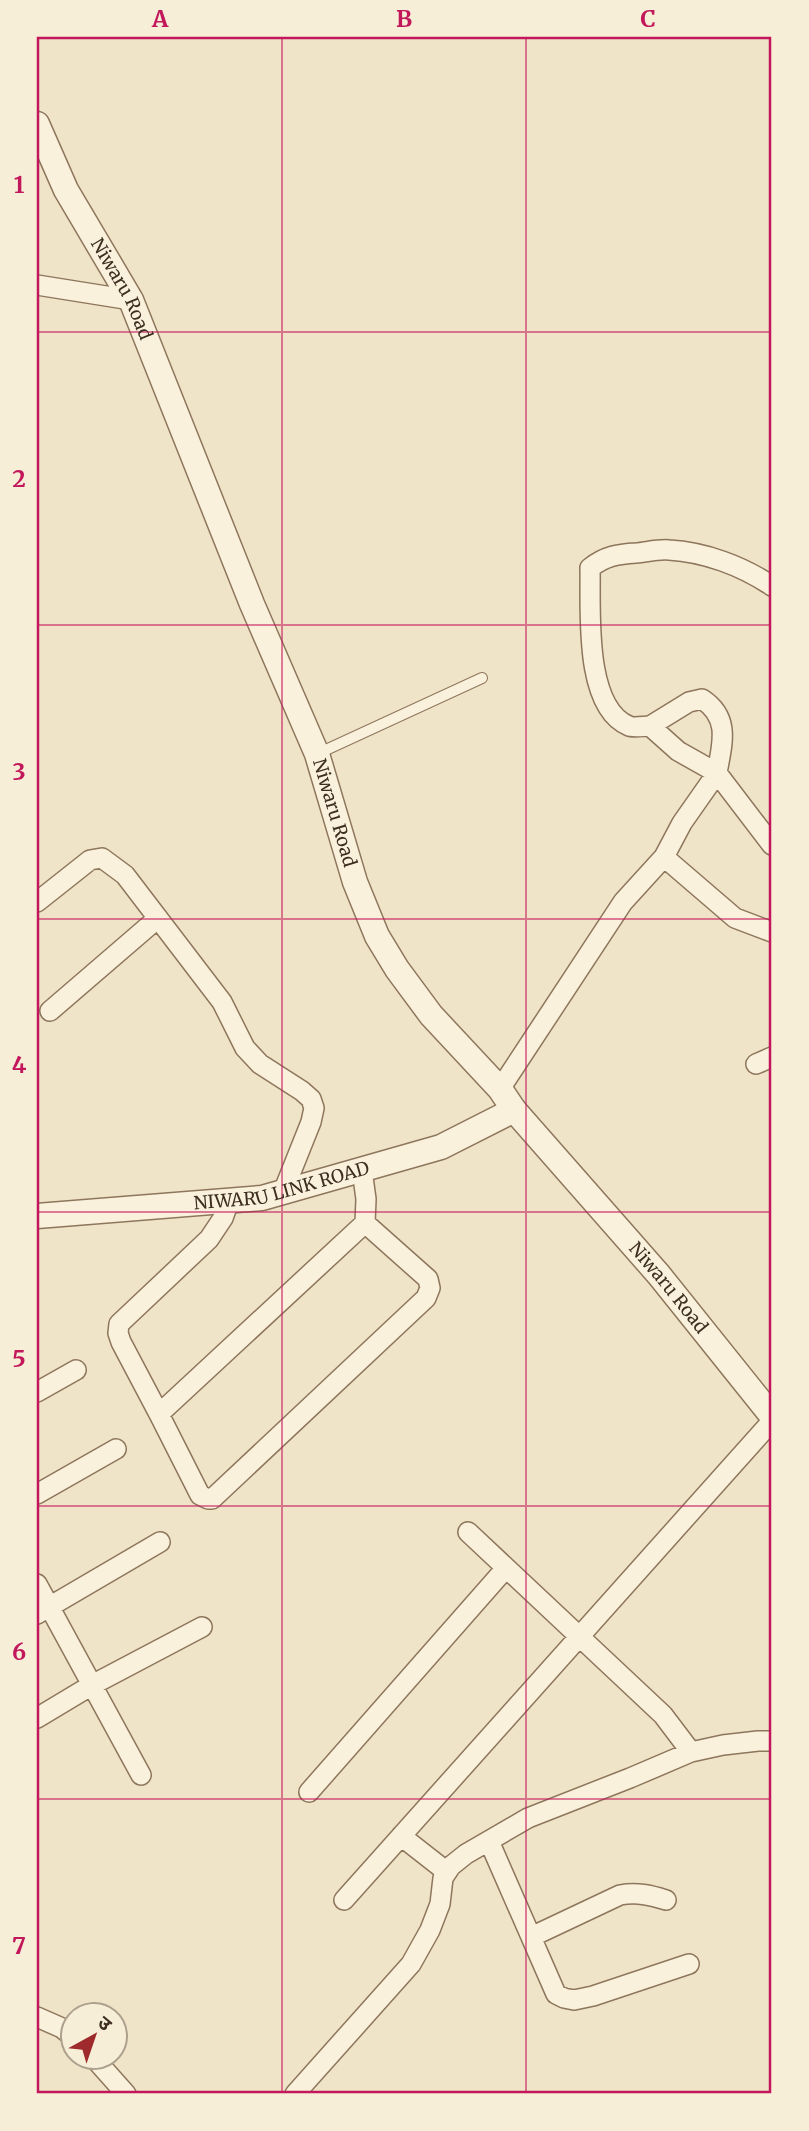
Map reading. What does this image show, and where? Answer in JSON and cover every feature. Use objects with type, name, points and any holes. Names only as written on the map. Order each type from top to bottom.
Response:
[{"type":"street","name":"Niwaru Road","points":[[37,124],[66,190],[131,300],[253,604],[317,754],[355,882],[377,936],[397,969],[431,1015],[500,1089],[514,1110],[659,1275],[772,1419]]},
{"type":"street","points":[[37,285],[131,300]]},
{"type":"street","points":[[500,1089],[624,902],[664,857],[682,823],[717,773],[723,736],[720,719],[702,699],[689,702],[650,726],[630,727],[616,718],[605,705],[593,662],[590,568],[599,560],[612,555],[668,550],[701,555],[732,565],[772,586]]},
{"type":"street","points":[[650,726],[678,751],[717,773],[772,845]]},
{"type":"street","points":[[664,857],[736,918],[772,932]]},
{"type":"street","points":[[37,902],[90,860],[102,858],[125,875],[222,1002],[245,1048],[260,1065],[311,1099],[314,1108],[311,1122],[284,1192]]},
{"type":"street","points":[[50,1011],[158,918]]},
{"type":"street","name":"NIWARU LINK ROAD","points":[[37,1216],[262,1198],[441,1147],[514,1110]]},
{"type":"street","points":[[159,1414],[365,1223],[366,1199],[362,1170]]},
{"type":"street","points":[[229,1201],[223,1218],[209,1239],[119,1324],[118,1332],[200,1495],[208,1499],[212,1499],[426,1297],[430,1288],[428,1279],[365,1223]]},
{"type":"street","points":[[37,1392],[76,1370]]},
{"type":"street","points":[[344,1900],[772,1419]]},
{"type":"street","points":[[37,1493],[116,1449]]},
{"type":"street","points":[[468,1532],[663,1716],[691,1752]]},
{"type":"street","points":[[43,1611],[160,1542]]},
{"type":"street","points":[[309,1792],[506,1568]]},
{"type":"street","points":[[37,1584],[43,1611],[92,1685],[141,1776]]},
{"type":"street","points":[[37,1718],[92,1685],[202,1628]]},
{"type":"street","points":[[295,2094],[411,1964],[434,1921],[440,1904],[443,1878],[451,1866],[466,1854],[528,1818],[691,1752],[723,1745],[772,1741]]},
{"type":"street","points":[[401,1836],[447,1872]]},
{"type":"street","points":[[489,1840],[556,1994],[574,2000],[593,1996],[689,1964]]},
{"type":"street","points":[[531,1937],[620,1895],[633,1893],[666,1900]]},
{"type":"street","points":[[37,2017],[60,2027]]},
{"type":"street","points":[[107,2072],[126,2094]]},
{"type":"lane","points":[[317,754],[482,678]]}]
